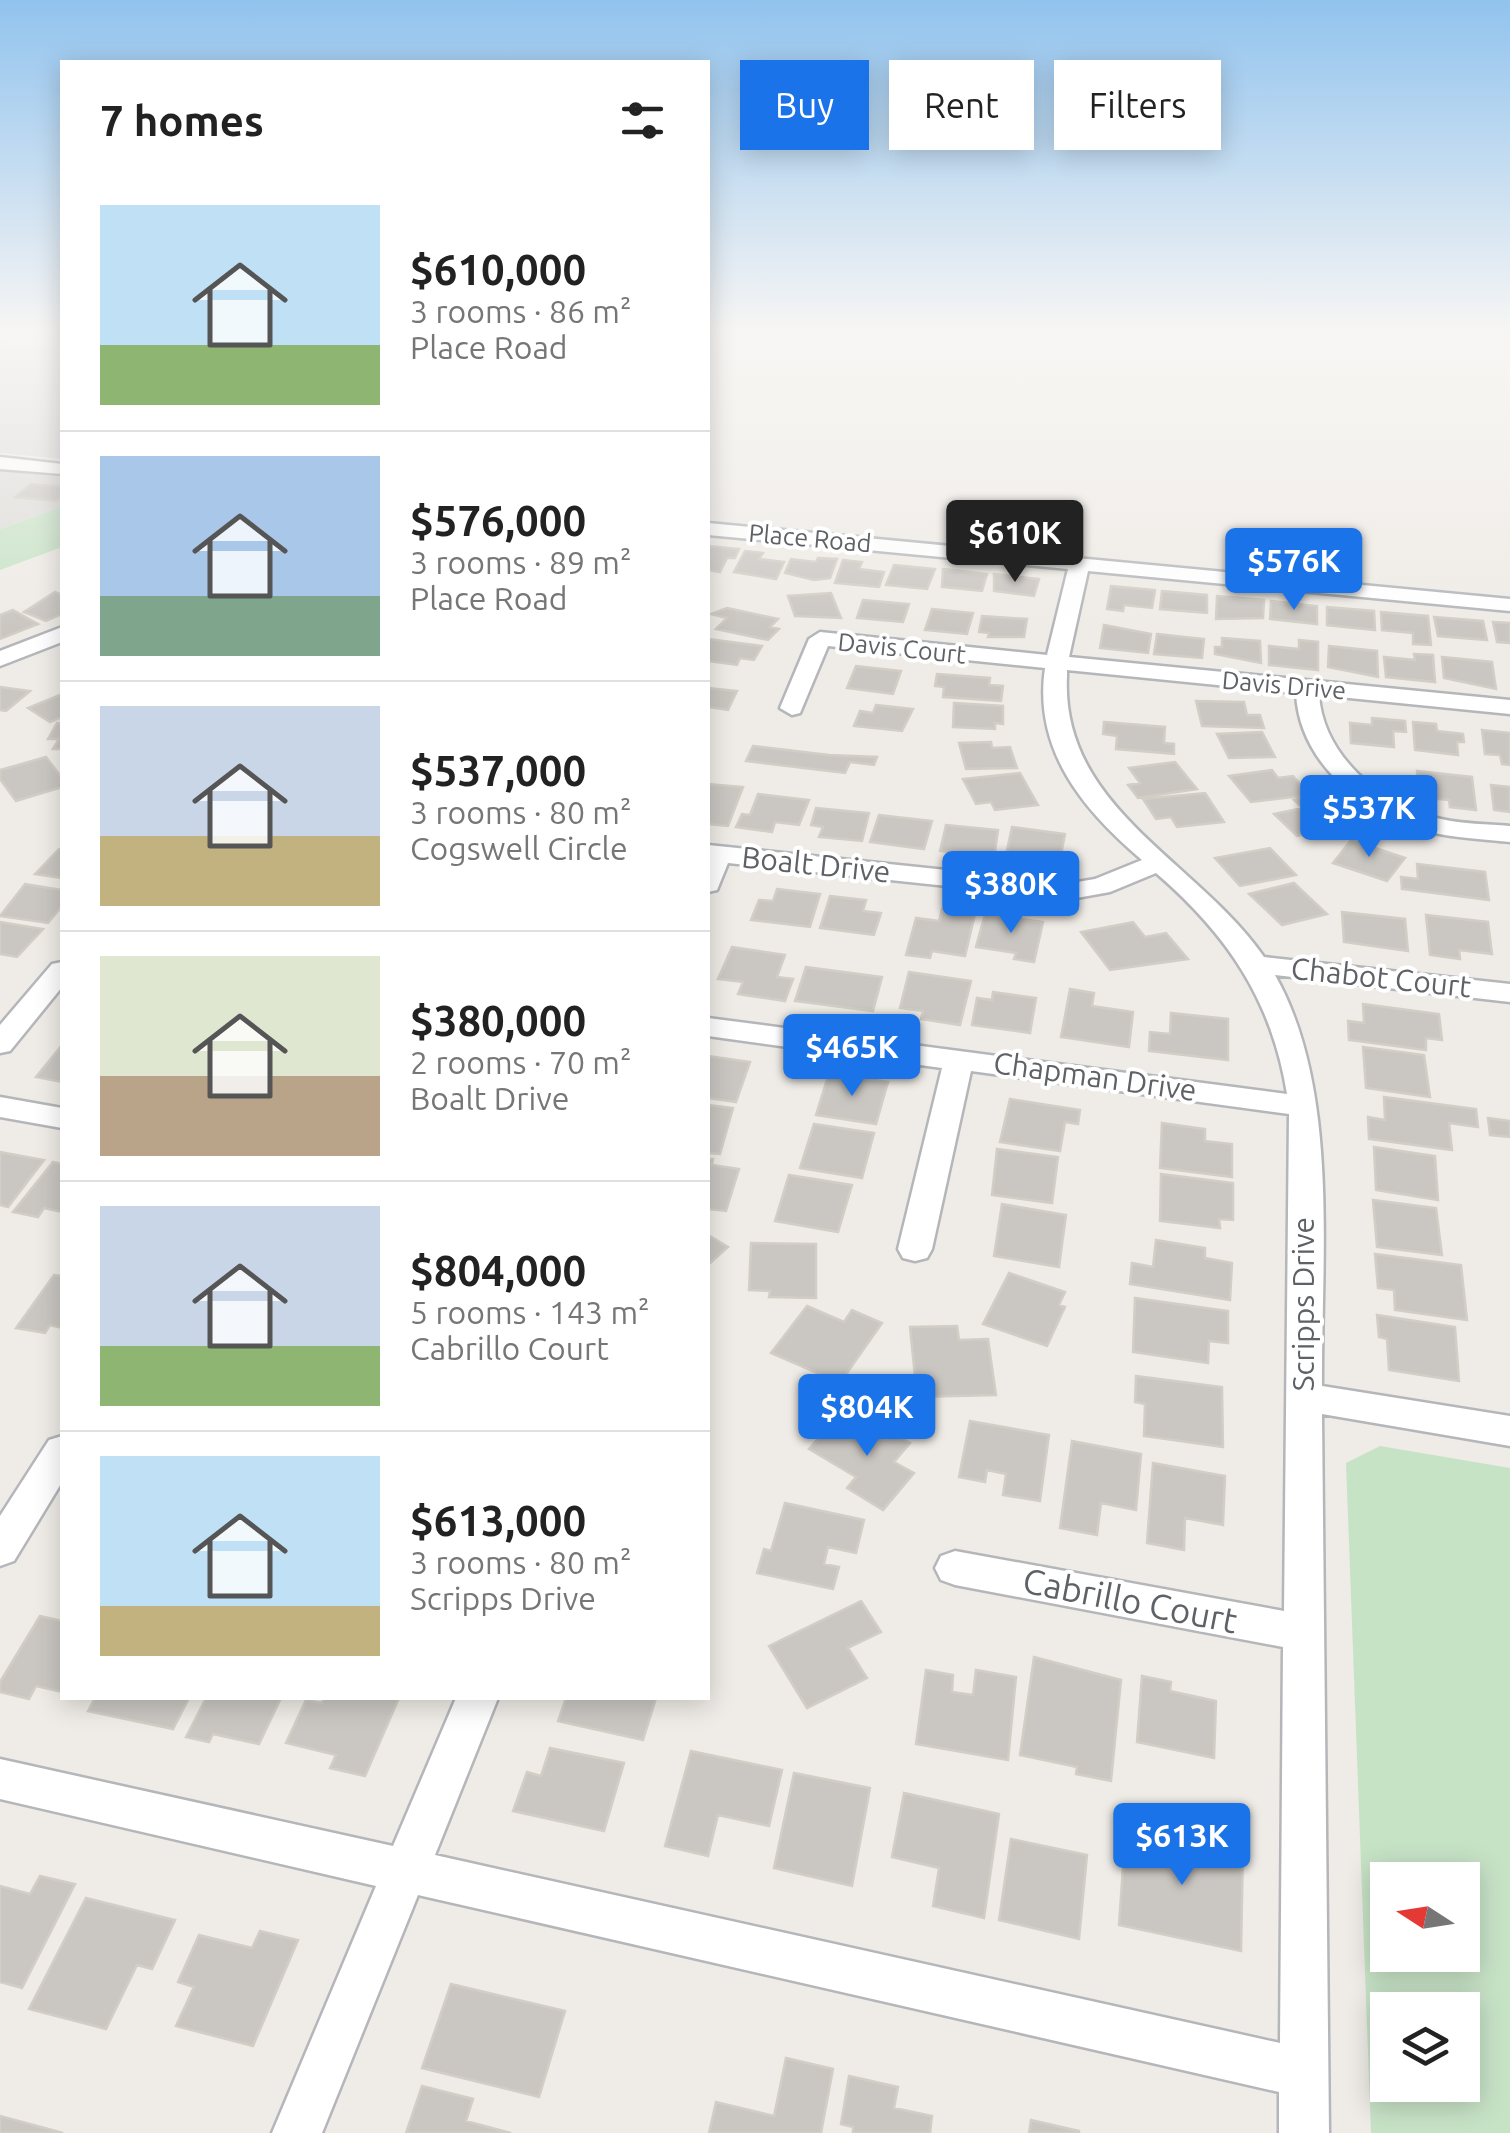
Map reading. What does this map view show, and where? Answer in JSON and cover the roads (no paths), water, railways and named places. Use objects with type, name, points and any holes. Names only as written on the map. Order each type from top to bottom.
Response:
[{"type":"street","points":[[0,463],[60,468]]},
{"type":"street","name":"Place Road","points":[[710,529],[1510,605]]},
{"type":"street","name":"Scripps Drive","points":[[1079,564],[1059,664],[1055,713],[1067,756],[1098,804],[1222,919],[1287,1030],[1299,1068],[1304,1106],[1304,2133]]},
{"type":"street","points":[[0,660],[60,635]]},
{"type":"street","name":"Davis Court","points":[[792,708],[820,639],[1059,664]]},
{"type":"street","name":"Davis Drive","points":[[1059,664],[1510,707]]},
{"type":"street","points":[[1307,686],[1308,716],[1316,738],[1336,764],[1366,789],[1431,825],[1510,834]]},
{"type":"street","name":"Boalt Drive","points":[[713,854],[1054,890],[1101,886],[1158,863]]},
{"type":"street","name":"Chabot Court","points":[[1251,964],[1510,992]]},
{"type":"street","points":[[0,1044],[60,972]]},
{"type":"street","name":"Chapman Drive","points":[[710,1026],[1304,1106]]},
{"type":"street","points":[[915,1249],[959,1058]]},
{"type":"street","points":[[0,1107],[60,1118]]},
{"type":"street","points":[[1305,1397],[1510,1431]]},
{"type":"street","points":[[0,1549],[60,1455]]},
{"type":"street","name":"Cabrillo Court","points":[[955,1568],[1306,1633]]},
{"type":"street","points":[[297,2133],[477,1700]]},
{"type":"street","points":[[0,1778],[404,1873],[1304,2072]]}]
